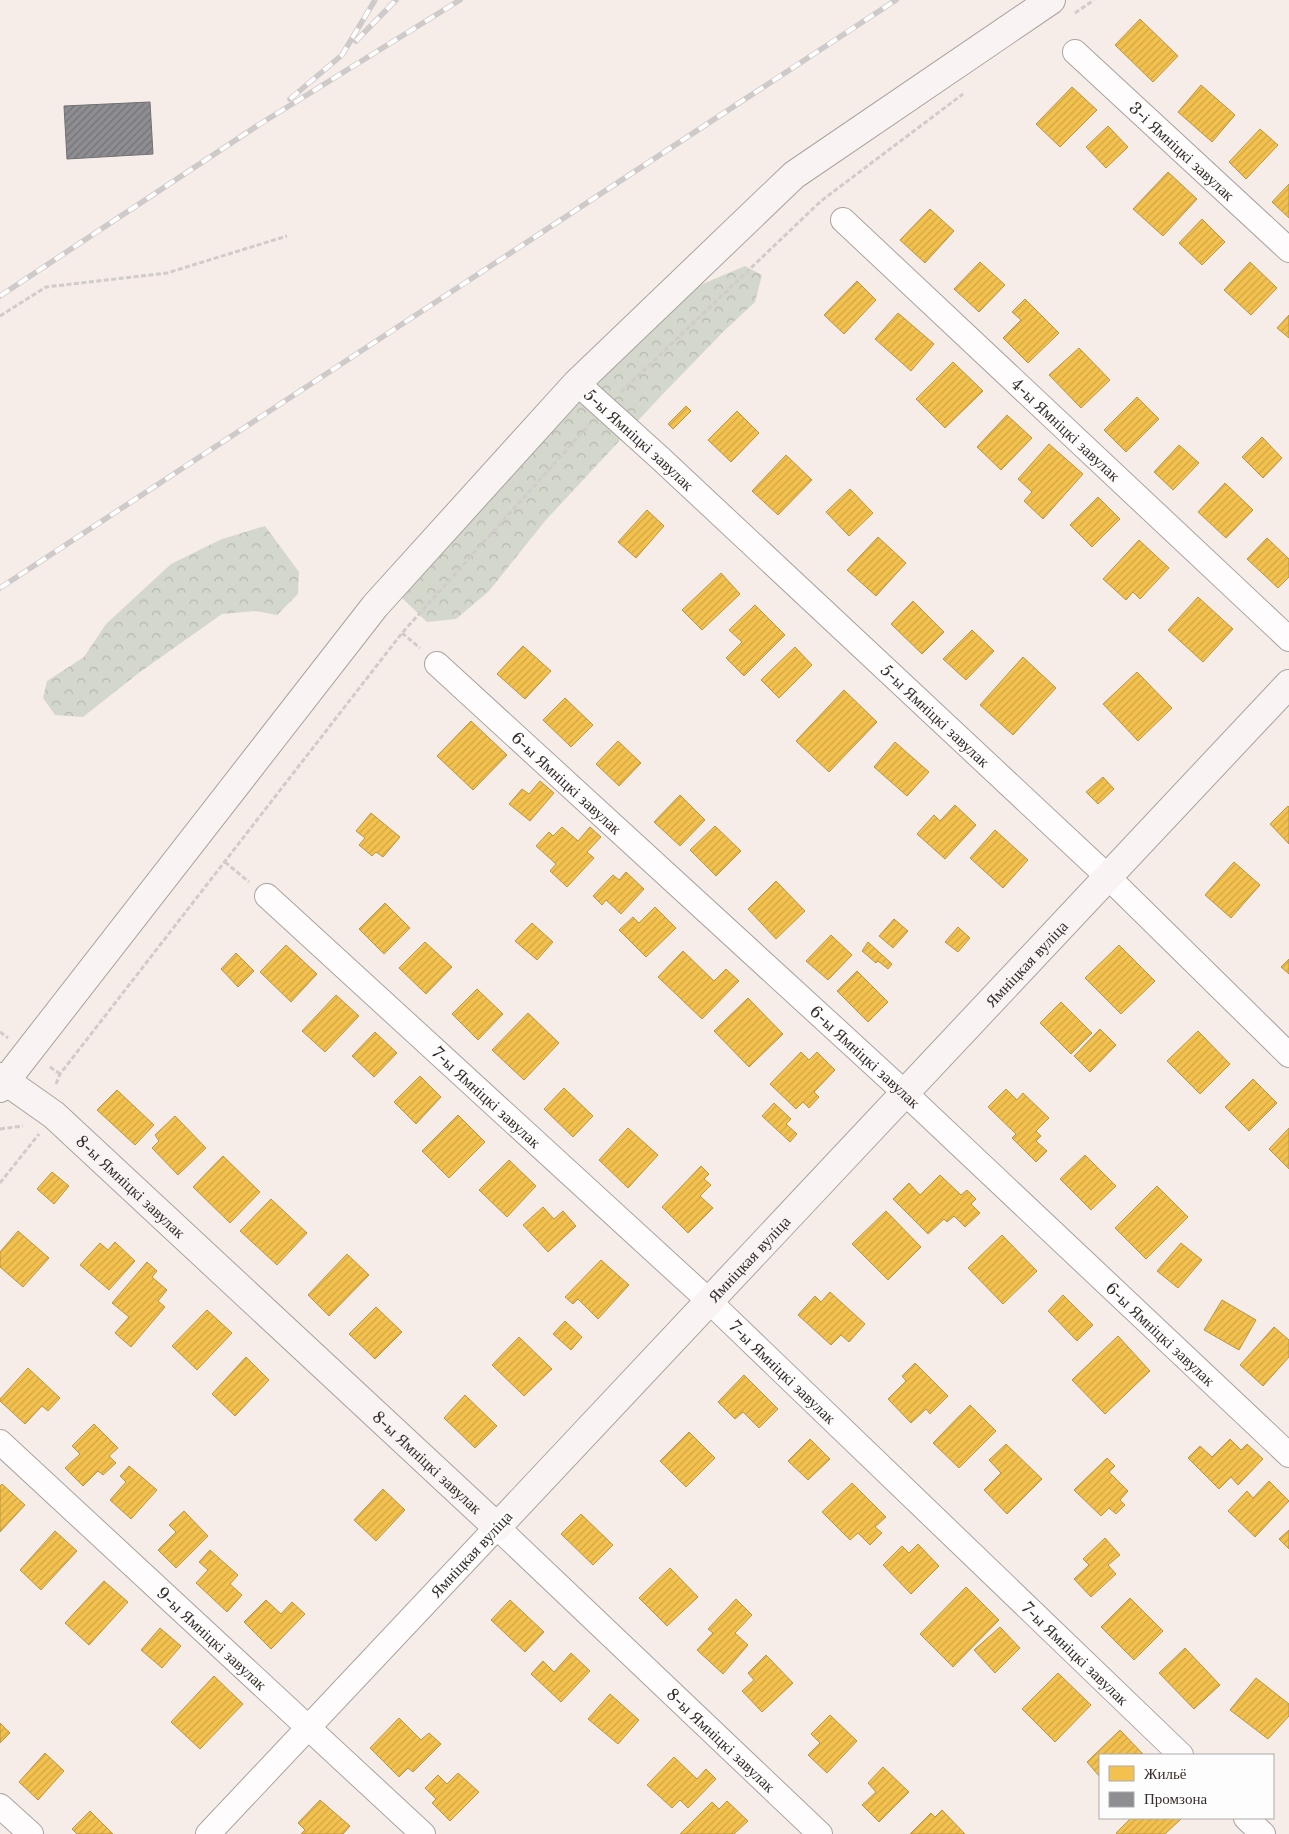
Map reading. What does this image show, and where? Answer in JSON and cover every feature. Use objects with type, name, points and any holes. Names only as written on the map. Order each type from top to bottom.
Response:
[{"type":"main road","points":[[2,1082],[374,606],[576,383],[794,175],[1061,8]]},
{"type":"main road","name":"Ямніцкая вуліца","points":[[497,1527],[1289,684]]},
{"type":"main road","name":"8-ы Ямніцкі завулак","points":[[2,1082],[44,1122],[497,1527]]},
{"type":"street","name":"3-і Ямніцкі завулак","points":[[1076,52],[1289,250]]},
{"type":"street","name":"4-ы Ямніцкі завулак","points":[[843,220],[1289,640]]},
{"type":"street","name":"5-ы Ямніцкі завулак","points":[[576,383],[1108,877],[1289,1055]]},
{"type":"street","name":"6-ы Ямніцкі завулак","points":[[437,664],[905,1093],[1289,1455]]},
{"type":"street","name":"7-ы Ямніцкі завулак","points":[[267,896],[709,1301],[1180,1754]]},
{"type":"street","name":"9-ы Ямніцкі завулак","points":[[0,1442],[423,1834]]},
{"type":"street","name":"Ямніцкая вуліца","points":[[208,1834],[497,1527]]},
{"type":"street","name":"8-ы Ямніцкі завулак","points":[[497,1527],[820,1834]]},
{"type":"street","points":[[0,1806],[31,1834]]},
{"type":"street","points":[[1247,1819],[1263,1834]]},
{"type":"path","points":[[1061,8],[1094,0]]},
{"type":"path","points":[[60,1074],[402,633],[604,407],[821,201],[970,89]]},
{"type":"path","points":[[0,316],[46,286],[167,273],[288,236]]},
{"type":"path","points":[[225,862],[267,896]]},
{"type":"path","points":[[0,1182],[40,1132],[44,1122]]},
{"type":"path","points":[[0,1129],[22,1125],[28,1127]]},
{"type":"green space","points":[[745,266],[762,275],[755,302],[660,397],[545,521],[489,591],[456,619],[427,622],[402,598],[408,571],[639,318],[700,285]]},
{"type":"green space","points":[[265,526],[299,572],[298,594],[277,615],[256,611],[222,614],[140,672],[83,717],[55,715],[43,698],[47,681],[84,657],[106,624],[171,564],[222,539]]},
{"type":"building: Жильё","points":[[1140,19],[1178,56],[1153,82],[1115,45]]},
{"type":"building: Жильё","points":[[1201,85],[1235,115],[1212,142],[1178,112]]},
{"type":"building: Жильё","points":[[1072,87],[1097,110],[1060,147],[1036,124]]},
{"type":"building: Жильё","points":[[1108,126],[1128,147],[1106,168],[1086,147]]},
{"type":"building: Жильё","points":[[1260,129],[1278,145],[1246,179],[1229,162]]},
{"type":"building: Жильё","points":[[1168,172],[1197,199],[1163,236],[1133,209]]},
{"type":"building: Жильё","points":[[1289,184],[1289,218],[1272,202]]},
{"type":"building: Жильё","points":[[930,209],[954,231],[925,263],[900,240]]},
{"type":"building: Жильё","points":[[1202,219],[1225,242],[1202,265],[1179,243]]},
{"type":"building: Жильё","points":[[980,262],[1005,285],[979,312],[954,289]]},
{"type":"building: Жильё","points":[[1250,262],[1277,288],[1251,315],[1224,290]]},
{"type":"building: Жильё","points":[[857,281],[876,300],[844,334],[824,315]]},
{"type":"building: Жильё","points":[[1025,299],[1059,333],[1028,363],[1003,338],[1021,320],[1012,312]]},
{"type":"building: Жильё","points":[[898,313],[934,344],[911,371],[875,339]]},
{"type":"building: Жильё","points":[[1289,315],[1289,338],[1277,328]]},
{"type":"building: Жильё","points":[[1079,348],[1110,380],[1081,408],[1049,375]]},
{"type":"building: Жильё","points":[[953,362],[983,391],[945,428],[916,399]]},
{"type":"building: Жильё","points":[[1137,397],[1159,419],[1126,452],[1104,430]]},
{"type":"building: Жильё","points":[[686,406],[691,411],[673,429],[668,424]]},
{"type":"building: Жильё","points":[[737,411],[759,433],[731,462],[708,440]]},
{"type":"building: Жильё","points":[[1007,415],[1032,438],[1001,470],[977,447]]},
{"type":"building: Жильё","points":[[1262,437],[1282,458],[1263,478],[1242,457]]},
{"type":"building: Жильё","points":[[1049,444],[1083,474],[1043,519],[1024,501],[1032,492],[1018,479]]},
{"type":"building: Жильё","points":[[1179,445],[1199,463],[1173,490],[1154,472]]},
{"type":"building: Жильё","points":[[786,455],[812,480],[778,515],[752,491]]},
{"type":"building: Жильё","points":[[1225,483],[1253,510],[1226,538],[1198,512]]},
{"type":"building: Жильё","points":[[850,489],[873,513],[849,536],[826,512]]},
{"type":"building: Жильё","points":[[1098,497],[1120,519],[1092,547],[1070,525]]},
{"type":"building: Жильё","points":[[647,510],[664,526],[636,558],[618,542]]},
{"type":"building: Жильё","points":[[878,537],[906,563],[876,596],[847,570]]},
{"type":"building: Жильё","points":[[1267,538],[1289,559],[1289,577],[1278,588],[1247,559]]},
{"type":"building: Жильё","points":[[1139,540],[1169,568],[1140,599],[1133,592],[1126,600],[1103,579]]},
{"type":"building: Жильё","points":[[721,573],[740,594],[702,630],[682,610]]},
{"type":"building: Жильё","points":[[1198,597],[1233,629],[1203,662],[1168,630]]},
{"type":"building: Жильё","points":[[913,601],[944,632],[922,654],[891,624]]},
{"type":"building: Жильё","points":[[755,605],[785,635],[744,676],[726,658],[742,642],[729,630]]},
{"type":"building: Жильё","points":[[972,630],[994,651],[966,680],[943,659]]},
{"type":"building: Жильё","points":[[523,646],[551,671],[525,699],[497,674]]},
{"type":"building: Жильё","points":[[795,647],[812,665],[779,698],[761,680]]},
{"type":"building: Жильё","points":[[1023,657],[1056,688],[1013,735],[980,705]]},
{"type":"building: Жильё","points":[[1137,672],[1172,708],[1138,741],[1103,704]]},
{"type":"building: Жильё","points":[[844,690],[877,722],[829,772],[796,741]]},
{"type":"building: Жильё","points":[[565,698],[593,725],[571,747],[543,720]]},
{"type":"building: Жильё","points":[[471,721],[507,755],[473,790],[437,756]]},
{"type":"building: Жильё","points":[[618,741],[641,763],[619,786],[596,764]]},
{"type":"building: Жильё","points":[[895,742],[929,772],[907,796],[874,767]]},
{"type":"building: Жильё","points":[[1103,777],[1114,789],[1098,804],[1086,792]]},
{"type":"building: Жильё","points":[[540,781],[554,793],[530,821],[509,804],[522,789],[529,794]]},
{"type":"building: Жильё","points":[[680,795],[705,820],[680,846],[654,822]]},
{"type":"building: Жильё","points":[[955,805],[976,825],[945,859],[917,834],[934,815],[940,821]]},
{"type":"building: Жильё","points":[[1289,807],[1289,844],[1270,824]]},
{"type":"building: Жильё","points":[[371,813],[400,837],[383,857],[376,852],[372,856],[359,845],[365,838],[356,831]]},
{"type":"building: Жильё","points":[[715,826],[741,851],[716,876],[690,850]]},
{"type":"building: Жильё","points":[[562,827],[578,841],[590,827],[601,837],[587,852],[594,858],[567,887],[550,871],[556,864],[536,846],[549,832],[553,836]]},
{"type":"building: Жильё","points":[[995,830],[1028,860],[1003,888],[970,858]]},
{"type":"building: Жильё","points":[[1234,862],[1260,885],[1231,918],[1205,895]]},
{"type":"building: Жильё","points":[[626,872],[644,889],[621,914],[606,900],[602,905],[593,896],[613,875],[619,880]]},
{"type":"building: Жильё","points":[[776,881],[805,911],[776,939],[748,909]]},
{"type":"building: Жильё","points":[[385,903],[410,928],[384,954],[359,929]]},
{"type":"building: Жильё","points":[[655,907],[676,928],[646,957],[619,930],[633,917],[639,923]]},
{"type":"building: Жильё","points":[[894,919],[908,931],[893,948],[879,936]]},
{"type":"building: Жильё","points":[[532,923],[553,942],[537,960],[515,941]]},
{"type":"building: Жильё","points":[[958,927],[970,938],[958,952],[945,942]]},
{"type":"building: Жильё","points":[[831,935],[852,955],[828,980],[806,961]]},
{"type":"building: Жильё","points":[[425,942],[452,967],[426,994],[399,968]]},
{"type":"building: Жильё","points":[[868,942],[892,964],[888,969],[878,961],[876,963],[862,951]]},
{"type":"building: Жильё","points":[[286,945],[317,974],[291,1002],[260,972]]},
{"type":"building: Жильё","points":[[1119,945],[1155,981],[1121,1014],[1085,978]]},
{"type":"building: Жильё","points":[[683,951],[714,981],[726,969],[739,981],[702,1019],[658,977]]},
{"type":"building: Жильё","points":[[236,953],[254,971],[238,987],[221,969]]},
{"type":"building: Жильё","points":[[1289,959],[1289,974],[1281,967]]},
{"type":"building: Жильё","points":[[857,971],[888,1002],[868,1022],[837,991]]},
{"type":"building: Жильё","points":[[477,989],[503,1014],[478,1040],[452,1014]]},
{"type":"building: Жильё","points":[[336,995],[359,1016],[325,1052],[302,1031]]},
{"type":"building: Жильё","points":[[748,998],[783,1034],[749,1067],[714,1031]]},
{"type":"building: Жильё","points":[[1061,1002],[1092,1033],[1071,1054],[1040,1023]]},
{"type":"building: Жильё","points":[[528,1013],[559,1043],[524,1080],[492,1050]]},
{"type":"building: Жильё","points":[[1100,1029],[1116,1045],[1090,1072],[1074,1056]]},
{"type":"building: Жильё","points":[[1198,1031],[1230,1064],[1200,1094],[1167,1061]]},
{"type":"building: Жильё","points":[[375,1032],[397,1053],[374,1077],[352,1056]]},
{"type":"building: Жильё","points":[[801,1052],[809,1060],[817,1052],[835,1070],[814,1092],[819,1097],[809,1108],[803,1102],[796,1109],[770,1084]]},
{"type":"building: Жильё","points":[[420,1076],[441,1097],[416,1124],[394,1102]]},
{"type":"building: Жильё","points":[[1253,1079],[1277,1103],[1249,1131],[1225,1107]]},
{"type":"building: Жильё","points":[[564,1088],[593,1116],[573,1137],[544,1109]]},
{"type":"building: Жильё","points":[[1006,1089],[1017,1100],[1023,1093],[1049,1118],[1036,1131],[1041,1136],[1036,1141],[1047,1151],[1036,1162],[1012,1138],[1016,1134],[988,1107]]},
{"type":"building: Жильё","points":[[117,1090],[154,1125],[135,1145],[97,1110]]},
{"type":"building: Жильё","points":[[774,1103],[791,1119],[786,1124],[797,1134],[790,1142],[762,1116]]},
{"type":"building: Жильё","points":[[458,1115],[485,1142],[449,1178],[422,1151]]},
{"type":"building: Жильё","points":[[175,1116],[206,1148],[178,1175],[152,1148],[159,1141],[155,1135]]},
{"type":"building: Жильё","points":[[628,1128],[658,1155],[628,1188],[599,1160]]},
{"type":"building: Жильё","points":[[1289,1128],[1289,1169],[1269,1149]]},
{"type":"building: Жильё","points":[[1085,1155],[1116,1186],[1091,1210],[1060,1179]]},
{"type":"building: Жильё","points":[[223,1156],[260,1192],[230,1223],[193,1187]]},
{"type":"building: Жильё","points":[[509,1160],[536,1186],[507,1217],[479,1190]]},
{"type":"building: Жильё","points":[[701,1166],[709,1174],[704,1179],[711,1185],[700,1196],[713,1208],[688,1233],[662,1207]]},
{"type":"building: Жильё","points":[[52,1172],[69,1186],[54,1204],[37,1189]]},
{"type":"building: Жильё","points":[[940,1175],[961,1195],[967,1190],[976,1199],[971,1204],[980,1213],[965,1227],[954,1216],[947,1222],[944,1219],[928,1234],[893,1199],[909,1183],[920,1195]]},
{"type":"building: Жильё","points":[[1157,1186],[1188,1217],[1146,1259],[1115,1228]]},
{"type":"building: Жильё","points":[[271,1199],[307,1233],[277,1265],[240,1231]]},
{"type":"building: Жильё","points":[[543,1207],[554,1219],[563,1211],[576,1226],[548,1252],[523,1225]]},
{"type":"building: Жильё","points":[[886,1211],[921,1247],[888,1280],[852,1244]]},
{"type":"building: Жильё","points":[[18,1231],[49,1258],[23,1287],[0,1267],[0,1252]]},
{"type":"building: Жильё","points":[[1002,1235],[1037,1271],[1003,1304],[968,1268]]},
{"type":"building: Жильё","points":[[115,1242],[135,1261],[109,1290],[80,1265],[100,1243],[108,1250]]},
{"type":"building: Жильё","points":[[1181,1243],[1202,1260],[1178,1288],[1157,1271]]},
{"type":"building: Жильё","points":[[347,1254],[369,1275],[329,1316],[308,1295]]},
{"type":"building: Жильё","points":[[601,1260],[629,1285],[598,1319],[578,1299],[573,1304],[565,1297]]},
{"type":"building: Жильё","points":[[147,1262],[157,1271],[152,1277],[167,1290],[158,1301],[165,1307],[131,1347],[115,1333],[129,1317],[112,1303]]},
{"type":"building: Жильё","points":[[830,1292],[865,1324],[849,1342],[841,1335],[831,1345],[798,1315],[815,1296],[821,1302]]},
{"type":"building: Жильё","points":[[1063,1295],[1093,1325],[1077,1341],[1048,1311]]},
{"type":"building: Жильё","points":[[1222,1300],[1256,1320],[1239,1350],[1204,1330]]},
{"type":"building: Жильё","points":[[376,1307],[402,1332],[375,1359],[349,1334]]},
{"type":"building: Жильё","points":[[207,1310],[232,1333],[197,1370],[172,1346]]},
{"type":"building: Жильё","points":[[565,1321],[582,1337],[571,1350],[553,1334]]},
{"type":"building: Жильё","points":[[1274,1327],[1289,1340],[1289,1357],[1263,1386],[1240,1365]]},
{"type":"building: Жильё","points":[[1118,1336],[1150,1371],[1105,1414],[1072,1380]]},
{"type":"building: Жильё","points":[[519,1337],[552,1369],[524,1396],[492,1365]]},
{"type":"building: Жильё","points":[[246,1357],[269,1380],[235,1416],[212,1394]]},
{"type":"building: Жильё","points":[[915,1363],[948,1396],[930,1414],[926,1409],[911,1423],[888,1399],[906,1381],[902,1376]]},
{"type":"building: Жильё","points":[[28,1368],[60,1398],[48,1411],[42,1406],[25,1424],[0,1399]]},
{"type":"building: Жильё","points":[[744,1375],[778,1409],[759,1428],[743,1412],[735,1419],[718,1402]]},
{"type":"building: Жильё","points":[[465,1395],[497,1426],[475,1448],[444,1418]]},
{"type":"building: Жильё","points":[[970,1405],[996,1431],[959,1468],[933,1443]]},
{"type":"building: Жильё","points":[[94,1424],[118,1448],[109,1456],[116,1463],[103,1475],[98,1471],[83,1486],[65,1468],[80,1454],[72,1446]]},
{"type":"building: Жильё","points":[[689,1432],[715,1458],[686,1487],[660,1461]]},
{"type":"building: Жильё","points":[[810,1439],[830,1459],[808,1480],[788,1461]]},
{"type":"building: Жильё","points":[[1230,1439],[1241,1450],[1247,1444],[1263,1459],[1238,1485],[1231,1477],[1219,1489],[1188,1458],[1200,1446],[1212,1457]]},
{"type":"building: Жильё","points":[[1006,1444],[1042,1479],[1007,1514],[984,1490],[1001,1473],[989,1460]]},
{"type":"building: Жильё","points":[[1107,1458],[1115,1466],[1109,1472],[1128,1491],[1120,1500],[1125,1505],[1116,1514],[1109,1508],[1101,1516],[1074,1490]]},
{"type":"building: Жильё","points":[[129,1466],[157,1490],[131,1519],[110,1500],[126,1482],[120,1476]]},
{"type":"building: Жильё","points":[[1269,1481],[1289,1501],[1255,1537],[1228,1511],[1247,1491],[1253,1498]]},
{"type":"building: Жильё","points":[[852,1483],[886,1517],[875,1527],[882,1533],[870,1545],[858,1533],[850,1540],[822,1512]]},
{"type":"building: Жильё","points":[[2,1484],[25,1505],[0,1532],[0,1486]]},
{"type":"building: Жильё","points":[[383,1489],[405,1510],[376,1541],[354,1520]]},
{"type":"building: Жильё","points":[[184,1511],[208,1536],[176,1568],[158,1550],[176,1532],[169,1525]]},
{"type":"building: Жильё","points":[[581,1514],[613,1545],[593,1565],[561,1534]]},
{"type":"building: Жильё","points":[[1289,1530],[1289,1549],[1279,1539]]},
{"type":"building: Жильё","points":[[55,1531],[77,1551],[41,1590],[20,1570]]},
{"type":"building: Жильё","points":[[1105,1538],[1120,1555],[1108,1565],[1116,1574],[1091,1597],[1074,1579],[1089,1565],[1083,1559]]},
{"type":"building: Жильё","points":[[918,1544],[939,1566],[911,1594],[883,1565],[902,1546],[909,1553]]},
{"type":"building: Жильё","points":[[210,1550],[238,1575],[230,1584],[242,1595],[227,1612],[196,1583],[208,1570],[199,1562]]},
{"type":"building: Жильё","points":[[670,1568],[698,1597],[667,1626],[639,1598]]},
{"type":"building: Жильё","points":[[104,1581],[128,1602],[89,1645],[65,1623]]},
{"type":"building: Жильё","points":[[966,1587],[999,1620],[953,1667],[920,1634]]},
{"type":"building: Жильё","points":[[1130,1598],[1163,1631],[1134,1660],[1101,1627]]},
{"type":"building: Жильё","points":[[736,1599],[752,1615],[735,1633],[748,1645],[723,1674],[697,1650],[713,1633],[708,1629]]},
{"type":"building: Жильё","points":[[266,1600],[281,1614],[292,1602],[305,1614],[271,1649],[244,1622]]},
{"type":"building: Жильё","points":[[510,1600],[544,1632],[525,1652],[491,1620]]},
{"type":"building: Жильё","points":[[1000,1627],[1020,1648],[995,1673],[974,1650]]},
{"type":"building: Жильё","points":[[160,1628],[181,1646],[162,1668],[141,1650]]},
{"type":"building: Жильё","points":[[1185,1648],[1220,1685],[1194,1709],[1159,1673]]},
{"type":"building: Жильё","points":[[571,1653],[590,1671],[561,1702],[531,1674],[543,1661],[554,1672]]},
{"type":"building: Жильё","points":[[766,1655],[793,1683],[762,1712],[742,1691],[754,1680],[748,1673]]},
{"type":"building: Жильё","points":[[1058,1673],[1091,1705],[1055,1742],[1022,1709]]},
{"type":"building: Жильё","points":[[214,1676],[243,1704],[200,1749],[171,1722]]},
{"type":"building: Жильё","points":[[1256,1678],[1289,1704],[1289,1716],[1268,1739],[1230,1710]]},
{"type":"building: Жильё","points":[[610,1694],[639,1720],[618,1744],[588,1719]]},
{"type":"building: Жильё","points":[[830,1715],[857,1741],[827,1773],[808,1755],[820,1743],[811,1734]]},
{"type":"building: Жильё","points":[[399,1718],[421,1740],[429,1733],[441,1744],[413,1772],[408,1768],[399,1777],[370,1748]]},
{"type":"building: Жильё","points":[[0,1723],[10,1733],[0,1743]]},
{"type":"building: Жильё","points":[[1120,1730],[1143,1754],[1099,1754],[1099,1776],[1087,1762]]},
{"type":"building: Жильё","points":[[45,1753],[64,1771],[38,1800],[19,1782]]},
{"type":"building: Жильё","points":[[674,1757],[697,1779],[706,1769],[716,1779],[688,1808],[680,1800],[672,1808],[647,1785]]},
{"type":"building: Жильё","points":[[883,1767],[909,1792],[879,1822],[862,1805],[876,1792],[868,1783]]},
{"type":"building: Жильё","points":[[458,1773],[479,1792],[450,1821],[432,1803],[436,1799],[425,1788],[438,1775],[447,1784]]},
{"type":"building: Жильё","points":[[320,1800],[350,1826],[343,1834],[301,1834],[305,1830],[298,1823]]},
{"type":"building: Жильё","points":[[727,1801],[748,1821],[734,1834],[680,1834],[712,1802],[719,1809]]},
{"type":"building: Жильё","points":[[942,1810],[965,1834],[910,1834],[931,1813],[935,1817]]},
{"type":"building: Жильё","points":[[90,1811],[113,1834],[77,1834],[72,1829]]},
{"type":"building: Жильё","points":[[1130,1819],[1181,1819],[1165,1834],[1116,1833]]},
{"type":"building: Промзона","points":[[150,102],[153,154],[67,159],[64,106]]},
{"type":"railway","points":[[290,99],[342,55],[375,0]]},
{"type":"railway","points":[[356,41],[396,0]]},
{"type":"railway","points":[[0,296],[260,124],[460,0]]},
{"type":"railway","points":[[0,588],[896,0]]}]
